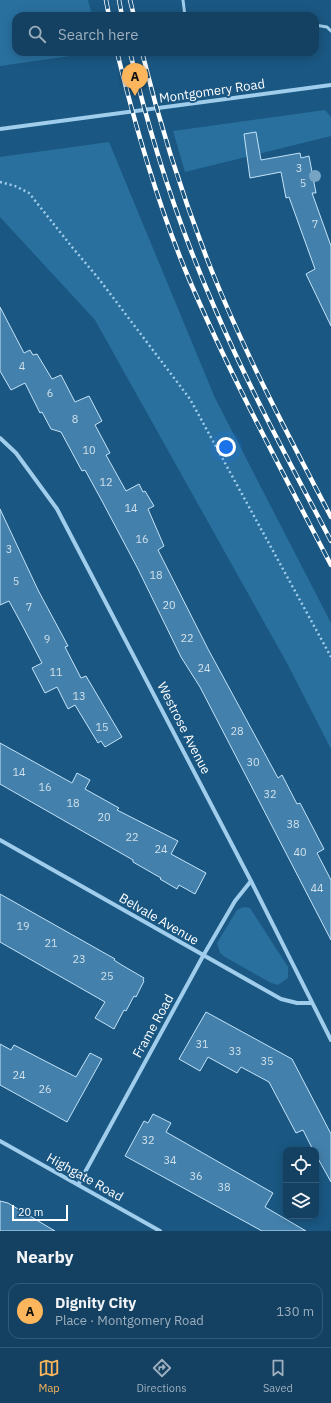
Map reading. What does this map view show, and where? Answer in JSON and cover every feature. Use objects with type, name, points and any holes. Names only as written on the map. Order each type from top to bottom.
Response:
[{"type":"street","name":"Montgomery Road","points":[[0,129],[331,85]]},
{"type":"street","name":"Westrose Avenue","points":[[0,438],[16,453],[57,509],[252,881],[331,1040]]},
{"type":"street","name":"Belvale Avenue","points":[[0,840],[280,999],[297,1003],[312,1003]]},
{"type":"street","name":"Frame Road","points":[[78,1185],[203,956],[235,901],[252,881]]},
{"type":"street","name":"Highgate Road","points":[[0,1141],[160,1231]]},
{"type":"lane","points":[[183,0],[184,12]]},
{"type":"lane","points":[[319,26],[327,27],[331,31]]},
{"type":"path","points":[[0,182],[15,186],[28,193],[100,279],[190,399],[331,657]]},
{"type":"shaded area","points":[[0,0],[88,0],[91,12],[12,12],[12,56],[71,56],[0,66]]},
{"type":"shaded area","points":[[325,110],[331,117],[331,136],[185,172],[173,131]]},
{"type":"shaded area","points":[[109,142],[215,398],[331,623],[331,749],[288,665],[95,320],[0,217],[0,157]]},
{"type":"shaded area","points":[[244,907],[250,908],[288,967],[288,978],[278,985],[271,983],[220,953],[217,943],[237,910]]},
{"type":"building","points":[[256,132],[261,160],[300,153],[301,158],[309,156],[316,193],[312,193],[331,246],[331,326],[306,274],[315,269],[289,197],[286,198],[281,172],[250,178],[244,134]]},
{"type":"building","points":[[0,307],[24,353],[30,350],[33,355],[37,354],[52,379],[61,375],[75,402],[89,396],[102,421],[95,425],[110,453],[106,455],[126,491],[139,484],[143,492],[145,491],[154,506],[148,509],[164,546],[158,550],[208,649],[278,778],[282,775],[297,804],[300,803],[324,849],[317,853],[331,880],[331,940],[200,687],[181,657],[138,569],[85,470],[82,471],[61,432],[51,429],[42,412],[40,413],[25,383],[11,390],[0,371]]},
{"type":"building","points":[[0,509],[38,590],[68,646],[65,647],[81,678],[86,676],[122,737],[105,747],[101,741],[98,743],[75,705],[68,709],[57,687],[45,693],[32,668],[42,663],[9,601],[0,605]]},
{"type":"building","points":[[0,743],[72,783],[77,773],[90,780],[85,789],[119,808],[117,810],[178,841],[171,854],[206,873],[195,894],[179,885],[177,889],[133,862],[133,860],[0,784]]},
{"type":"building","points":[[0,894],[115,959],[114,960],[120,964],[144,978],[136,997],[134,996],[126,1011],[124,1010],[114,1029],[95,1018],[105,1002],[0,942]]},
{"type":"building","points":[[206,1012],[292,1059],[331,1134],[331,1182],[319,1160],[319,1147],[312,1147],[303,1130],[296,1133],[269,1082],[241,1067],[237,1073],[208,1057],[200,1071],[179,1059]]},
{"type":"building","points":[[0,1044],[11,1050],[14,1045],[76,1077],[90,1053],[102,1059],[67,1122],[0,1085]]},
{"type":"building","points":[[153,1114],[171,1123],[166,1132],[273,1193],[265,1207],[283,1218],[283,1219],[306,1231],[262,1231],[125,1156],[144,1121],[148,1123]]},
{"type":"building","points":[[0,1201],[8,1203],[55,1231],[0,1231]]},
{"type":"railway","points":[[106,0],[108,12]]},
{"type":"railway","points":[[119,0],[121,12]]},
{"type":"railway","points":[[130,0],[133,12]]},
{"type":"railway","points":[[118,56],[148,167],[167,224],[189,279],[239,388],[331,565]]},
{"type":"railway","points":[[131,56],[157,151],[190,248],[229,340],[286,456],[331,541]]},
{"type":"railway","points":[[143,56],[156,107],[173,162],[191,216],[224,301],[283,425],[331,517]]},
{"type":"place","name":"Dignity City","points":[[135,96]]}]
